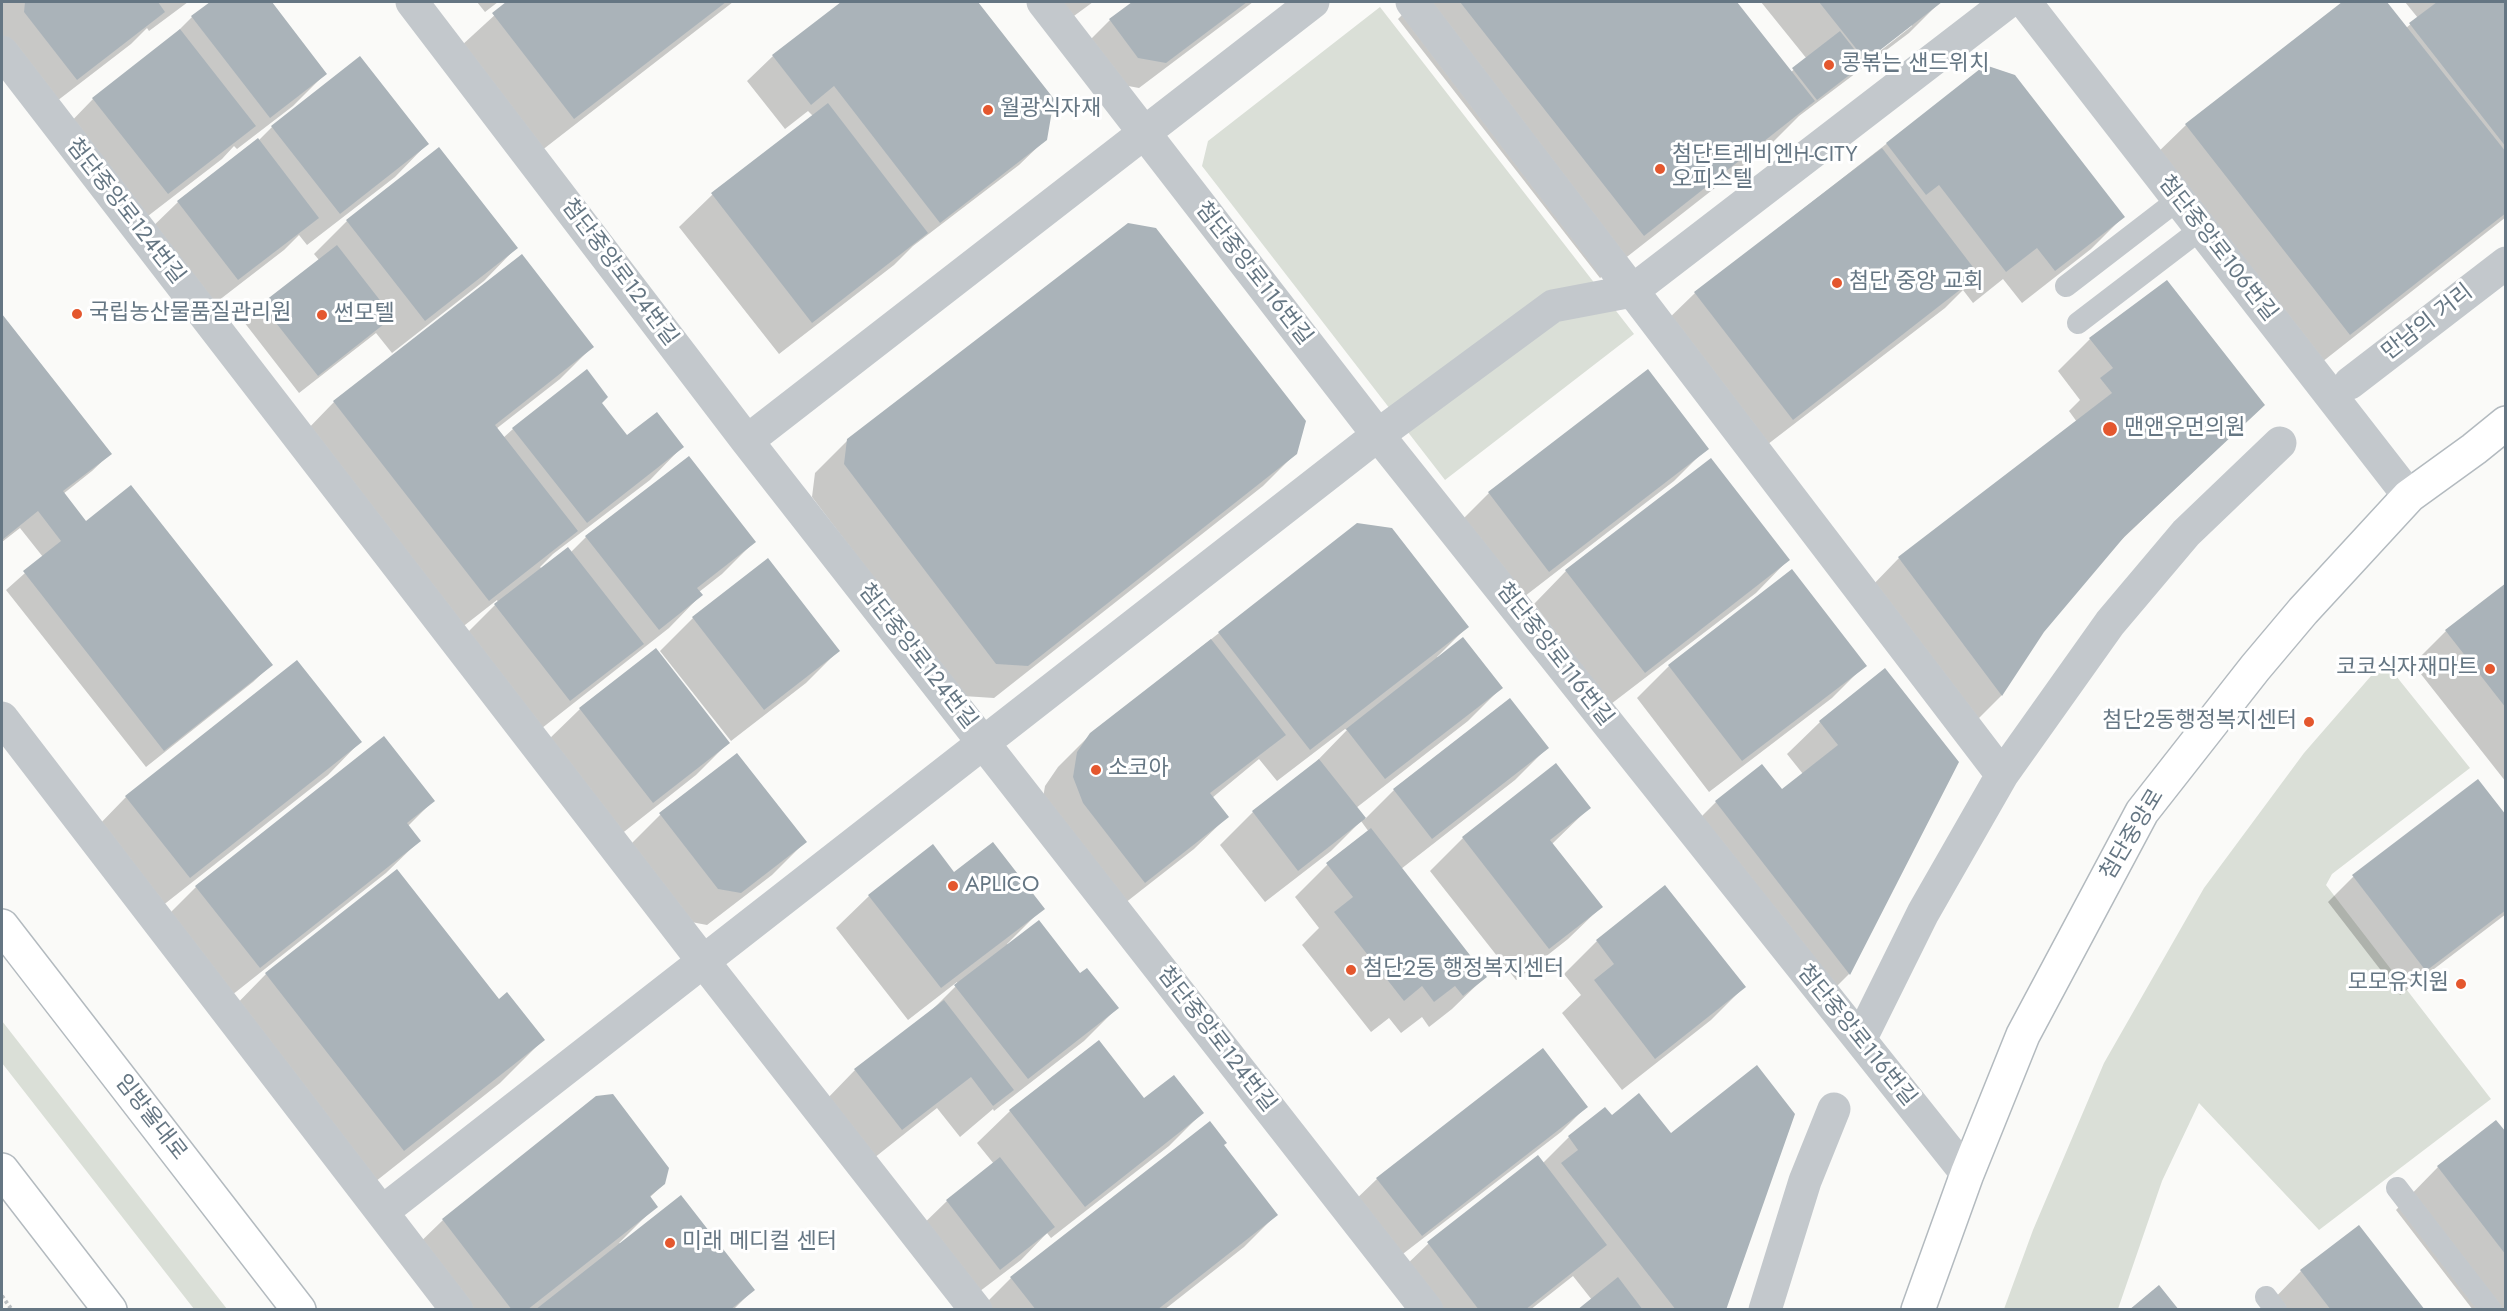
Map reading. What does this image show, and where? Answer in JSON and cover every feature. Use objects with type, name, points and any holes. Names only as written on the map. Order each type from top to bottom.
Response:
[{"type":"street","name":"첨단중앙로124번길","points":[[412,2],[747,441],[1427,1310]]},
{"type":"street","name":"첨단중앙로116번길","points":[[1043,2],[1378,435],[1967,1174]]},
{"type":"street","points":[[747,441],[1313,2]]},
{"type":"street","points":[[1412,2],[2001,775]]},
{"type":"street","points":[[382,1212],[1378,435],[1552,306],[1632,291],[2008,2]]},
{"type":"street","name":"첨단중앙로106번길","points":[[2025,2],[2409,496]]},
{"type":"street","name":"첨단중앙로124번길","points":[[2,52],[703,961],[976,1310]]},
{"type":"street","name":"만남의 거리","points":[[2349,383],[2505,263]]},
{"type":"street","name":"첨단중앙로","points":[[1918,1310],[1967,1174],[2023,1035],[2142,812],[2262,659],[2409,496],[2474,449],[2505,423]]},
{"type":"street","points":[[1865,1030],[1923,913],[2001,775],[2110,623],[2186,533],[2280,443]]},
{"type":"street","points":[[2,718],[458,1310]]},
{"type":"street","name":"임방울대로","points":[[2,926],[299,1310]]},
{"type":"street","points":[[1765,1310],[1805,1181],[1834,1109]]},
{"type":"street","points":[[2,1170],[110,1310]]},
{"type":"lane","points":[[2066,286],[2179,199]]},
{"type":"lane","points":[[2078,323],[2201,229]]},
{"type":"lane","points":[[2397,1188],[2491,1310]]},
{"type":"path","points":[[2,1296],[12,1310]]},
{"type":"shaded area","points":[[1380,7],[1634,334],[1445,480],[1202,166],[1208,141]]},
{"type":"shaded area","points":[[2384,661],[2470,768],[2332,874],[2326,885],[2491,1099],[2319,1230],[2199,1103],[2162,1181],[2118,1309],[2004,1309],[2033,1230],[2104,1063],[2204,888],[2304,753]]},
{"type":"shaded area","points":[[2,1021],[227,1309],[194,1309],[2,1063]]},
{"type":"building","points":[[25,2],[158,2],[165,12],[77,80],[24,12]]},
{"type":"building","points":[[210,2],[272,2],[327,74],[270,118],[191,16]]},
{"type":"building","points":[[506,2],[726,2],[574,119],[492,13]]},
{"type":"building","points":[[841,2],[978,2],[1054,99],[1047,140],[940,223],[834,86],[811,105],[772,55]]},
{"type":"building","points":[[1132,2],[1247,2],[1166,63],[1138,58],[1109,19]]},
{"type":"building","name":"첨단트레비엔H-CITY 오피스텔","points":[[1460,2],[1737,2],[1815,101],[1644,236]]},
{"type":"building","points":[[1819,2],[1942,2],[1866,61]]},
{"type":"building","points":[[2342,2],[2387,2],[2506,152],[2506,213],[2350,335],[2185,124]]},
{"type":"building","points":[[2437,2],[2506,2],[2506,147],[2409,23]]},
{"type":"building","points":[[180,29],[256,126],[168,194],[92,98]]},
{"type":"building","name":"콩볶는 샌드위치","points":[[1840,31],[1865,63],[1817,100],[1792,68]]},
{"type":"building","points":[[360,56],[429,144],[340,214],[271,126]]},
{"type":"building","points":[[1985,65],[2015,75],[2125,217],[2055,271],[2037,248],[2006,272],[1939,185],[1926,195],[1886,143]]},
{"type":"building","points":[[828,103],[928,233],[812,323],[711,193]]},
{"type":"building","points":[[258,138],[319,218],[238,280],[177,201]]},
{"type":"building","points":[[439,147],[518,248],[425,321],[346,220]]},
{"type":"building","name":"첨단 중앙 교회","points":[[1882,148],[1979,275],[1793,420],[1694,292]]},
{"type":"building","points":[[1128,223],[1156,228],[1306,421],[1297,454],[1028,666],[996,664],[844,464],[847,439]]},
{"type":"building","points":[[337,245],[393,317],[318,376],[261,304]]},
{"type":"building","points":[[522,254],[594,347],[495,425],[578,531],[489,601],[333,401]]},
{"type":"building","points":[[2167,280],[2265,405],[2125,536],[2044,632],[2002,696],[1898,557],[2112,393],[2100,378],[2113,368],[2089,338]]},
{"type":"building","points":[[2,314],[112,454],[63,491],[86,521],[131,485],[273,665],[164,751],[23,571],[61,541],[38,511],[2,540]]},
{"type":"building","points":[[587,369],[608,397],[602,403],[627,435],[657,412],[684,447],[587,523],[512,428]]},
{"type":"building","points":[[1648,369],[1709,449],[1549,572],[1488,492]]},
{"type":"building","points":[[689,456],[756,542],[697,588],[703,595],[659,630],[585,536]]},
{"type":"building","points":[[1711,458],[1790,560],[1645,673],[1565,570]]},
{"type":"building","points":[[1357,523],[1392,528],[1469,627],[1310,750],[1218,632]]},
{"type":"building","points":[[568,547],[644,644],[570,701],[494,604]]},
{"type":"building","points":[[768,558],[840,651],[764,710],[692,617]]},
{"type":"building","points":[[1792,569],[1867,666],[1742,761],[1668,665]]},
{"type":"building","name":"코코식자재마트","points":[[2506,583],[2506,708],[2445,630]]},
{"type":"building","points":[[1463,637],[1503,688],[1385,779],[1346,729]]},
{"type":"building","points":[[1211,639],[1286,735],[1210,793],[1229,817],[1145,883],[1083,803],[1073,777],[1077,752],[1090,733]]},
{"type":"building","points":[[656,648],[730,743],[653,803],[579,708]]},
{"type":"building","points":[[297,660],[362,742],[190,878],[125,796]]},
{"type":"building","points":[[1885,668],[1959,762],[1850,975],[1715,801],[1762,764],[1782,789],[1838,745],[1819,721]]},
{"type":"building","points":[[1510,698],[1549,748],[1432,839],[1393,789]]},
{"type":"building","points":[[384,736],[435,801],[407,823],[421,841],[260,968],[195,886]]},
{"type":"building","points":[[737,753],[807,842],[741,893],[718,889],[659,813]]},
{"type":"building","points":[[1319,759],[1366,818],[1298,871],[1252,811]]},
{"type":"building","points":[[1556,763],[1591,808],[1550,840],[1603,907],[1549,949],[1462,837]]},
{"type":"building","points":[[2478,779],[2506,815],[2506,910],[2426,971],[2352,875]]},
{"type":"building","points":[[1371,828],[1487,977],[1463,996],[1455,986],[1434,1002],[1422,986],[1404,1001],[1334,912],[1353,897],[1326,863]]},
{"type":"building","points":[[993,842],[1045,909],[941,988],[868,895],[933,844],[954,872]]},
{"type":"building","points":[[397,869],[499,999],[507,992],[545,1040],[404,1151],[265,973]]},
{"type":"building","points":[[1665,885],[1746,987],[1655,1059],[1594,980],[1614,964],[1596,940]]},
{"type":"building","points":[[1039,920],[1080,973],[1087,968],[1119,1008],[1028,1079],[954,985]]},
{"type":"building","points":[[944,1000],[1014,1090],[993,1106],[971,1077],[902,1130],[854,1069]]},
{"type":"building","points":[[1099,1040],[1144,1098],[1174,1075],[1204,1113],[1085,1207],[1009,1110]]},
{"type":"building","points":[[1543,1048],[1588,1107],[1422,1236],[1376,1178]]},
{"type":"building","points":[[1757,1065],[1795,1114],[1726,1310],[1676,1310],[1561,1163],[1578,1150],[1568,1136],[1605,1107],[1612,1115],[1639,1093],[1671,1133]]},
{"type":"building","points":[[613,1094],[669,1168],[665,1184],[650,1196],[658,1207],[527,1310],[512,1310],[442,1219],[596,1096]]},
{"type":"building","points":[[2496,1120],[2506,1132],[2506,1255],[2437,1166]]},
{"type":"building","points":[[1210,1121],[1227,1143],[1224,1145],[1278,1215],[1157,1310],[1036,1310],[1010,1277]]},
{"type":"building","points":[[1538,1155],[1607,1245],[1525,1310],[1479,1310],[1427,1242]]},
{"type":"building","points":[[1000,1157],[1055,1227],[1000,1270],[946,1200]]},
{"type":"building","name":"미래 메디컬 센터","points":[[681,1195],[755,1290],[730,1310],[535,1310]]},
{"type":"building","points":[[2359,1225],[2425,1310],[2331,1310],[2300,1270]]},
{"type":"building","points":[[1618,1277],[1643,1310],[1577,1310]]},
{"type":"building","points":[[2159,1285],[2179,1310],[2129,1310]]},
{"type":"place","name":"콩볶는 샌드위치","points":[[1829,65]]},
{"type":"place","name":"월광식자재","points":[[988,110]]},
{"type":"place","name":"첨단트레비엔H-CITY 오피스텔","points":[[1660,169]]},
{"type":"place","name":"첨단 중앙 교회","points":[[1837,283]]},
{"type":"place","name":"국립농산물품질관리원","points":[[77,314]]},
{"type":"place","name":"썬모텔","points":[[322,315]]},
{"type":"place","name":"맨앤우먼의원","points":[[2110,429]]},
{"type":"place","name":"코코식자재마트","points":[[2490,669]]},
{"type":"place","name":"첨단2동행정복지센터","points":[[2309,722]]},
{"type":"place","name":"소코아","points":[[1096,770]]},
{"type":"place","name":"APLICO","points":[[953,886]]},
{"type":"place","name":"첨단2동 행정복지센터","points":[[1351,970]]},
{"type":"place","name":"모모유치원","points":[[2461,984]]},
{"type":"place","name":"미래 메디컬 센터","points":[[670,1243]]}]
